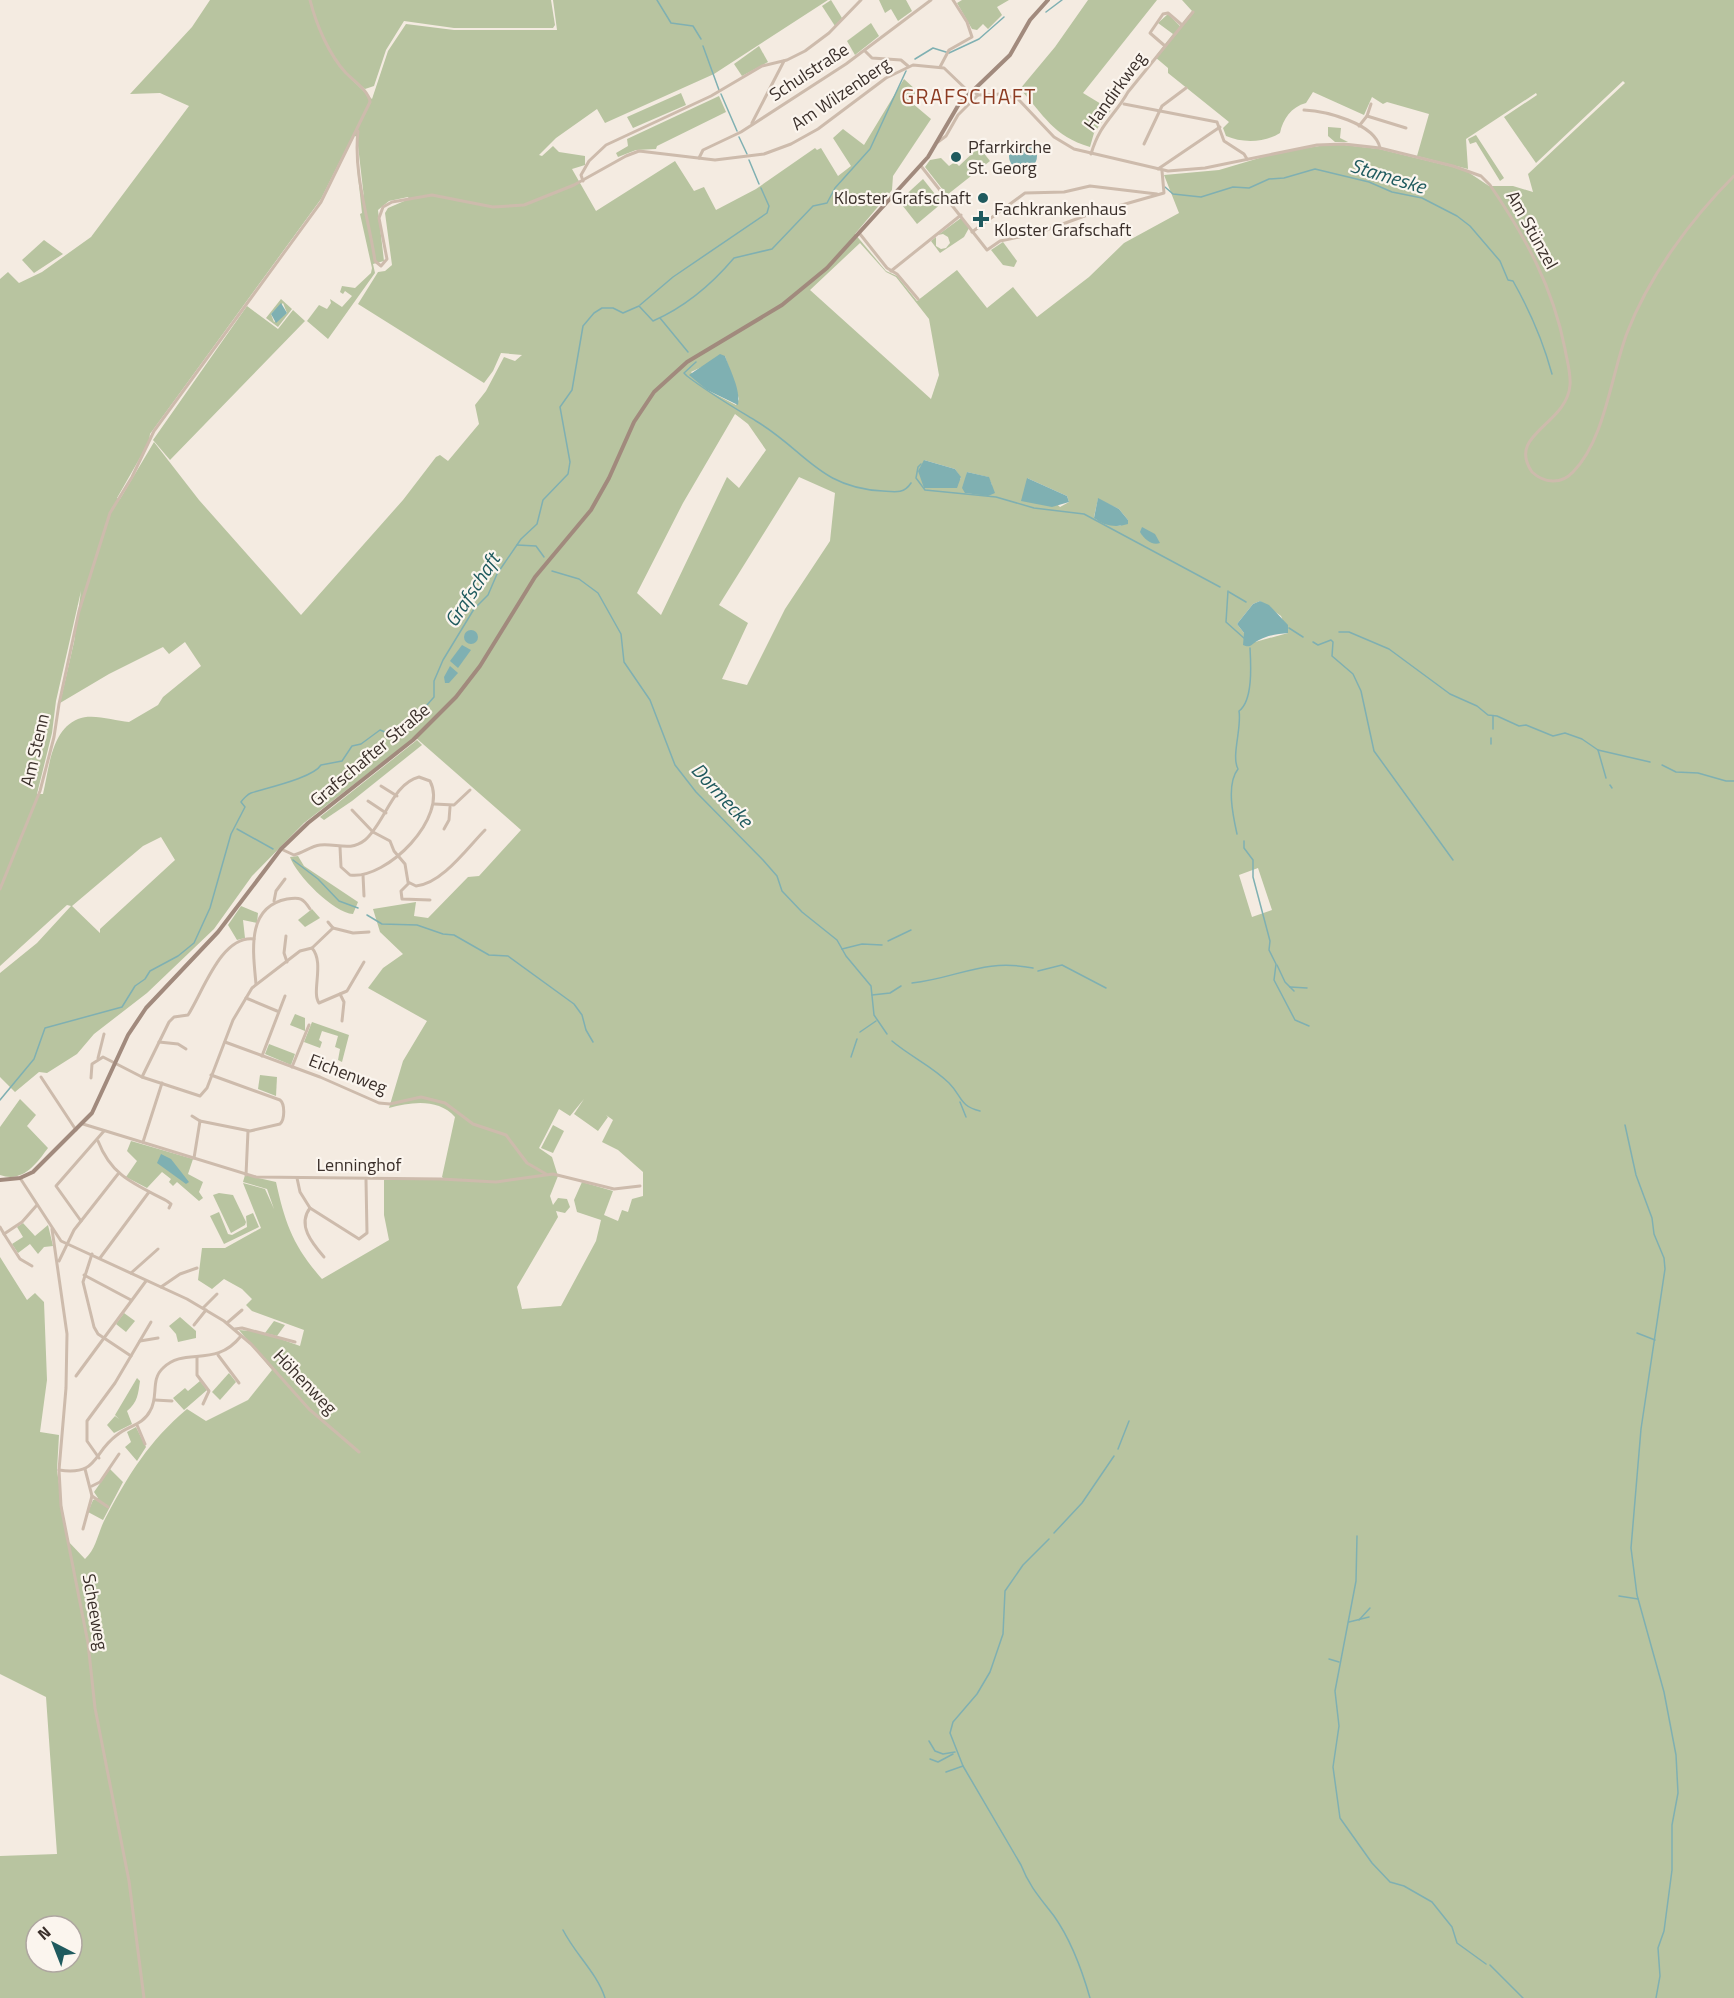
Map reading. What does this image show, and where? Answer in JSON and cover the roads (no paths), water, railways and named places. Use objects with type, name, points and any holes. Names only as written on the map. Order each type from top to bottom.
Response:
[{"type":"street","points":[[310,0],[334,56],[369,97],[370,102],[359,127],[357,153]]},
{"type":"street","points":[[583,181],[581,175],[588,162],[614,141],[717,93],[762,66],[784,61],[820,40],[861,0]]},
{"type":"street","name":"Schulstraße","points":[[699,158],[703,150],[752,125],[865,51],[895,25],[931,0]]},
{"type":"street","points":[[938,142],[946,137],[958,115],[978,95],[940,67],[947,53],[969,40],[972,35],[953,0]]},
{"type":"street","name":"Grafschafter Straße","points":[[0,1180],[20,1178],[38,1168],[95,1110],[128,1035],[146,1008],[218,932],[281,849],[308,823],[424,731],[454,699],[480,666],[536,577],[591,510],[609,478],[634,422],[650,397],[687,362],[807,287],[860,234],[921,166],[938,142],[955,109],[970,91],[1010,56],[1031,18],[1048,0]]},
{"type":"street","name":"Handirkweg","points":[[1165,46],[1150,33],[1158,20],[1168,12],[1182,25]]},
{"type":"street","name":"Handirkweg","points":[[1091,154],[1098,132],[1124,104],[1128,92],[1192,12]]},
{"type":"street","name":"Am Wilzenberg","points":[[865,51],[872,58],[901,60],[908,66]]},
{"type":"street","points":[[752,125],[756,112],[784,61]]},
{"type":"street","name":"Am Wilzenberg","points":[[357,153],[375,261],[379,266],[384,265],[387,259],[379,215],[382,207],[389,203],[432,195],[502,207],[530,204],[583,181],[639,151],[699,158],[732,159],[779,149],[835,118],[886,78],[908,66],[920,64],[940,67]]},
{"type":"street","points":[[1144,144],[1157,112],[1164,103],[1186,88]]},
{"type":"street","name":"Am Stünzel","points":[[978,95],[1002,94],[1019,100],[1061,142],[1091,154],[1160,170],[1188,171],[1326,144],[1380,148],[1453,166],[1481,176],[1509,212],[1534,255],[1557,317],[1570,379],[1569,393],[1563,408],[1532,437],[1526,451],[1527,464],[1534,474],[1552,481],[1563,480],[1571,474],[1589,446],[1603,414],[1626,335],[1650,286],[1712,200],[1734,176]]},
{"type":"street","points":[[1124,104],[1157,112],[1215,121],[1220,127],[1224,141],[1244,154],[1247,159]]},
{"type":"street","points":[[1359,126],[1367,116],[1371,104]]},
{"type":"street","points":[[1304,110],[1329,114],[1359,126],[1376,140],[1380,148]]},
{"type":"street","points":[[1367,116],[1406,128]]},
{"type":"street","name":"Am Stenn","points":[[0,889],[31,817],[43,782],[79,611],[110,513],[132,477],[154,431],[321,202],[359,127]]},
{"type":"street","points":[[921,166],[987,250],[1000,241],[1038,233],[1090,214],[1164,193],[1160,170],[1220,127]]},
{"type":"street","points":[[347,150],[352,149],[357,153]]},
{"type":"street","points":[[972,232],[1025,193],[1064,192],[1090,186],[1159,194]]},
{"type":"street","points":[[891,270],[961,215]]},
{"type":"street","points":[[860,234],[918,299]]},
{"type":"street","points":[[281,849],[294,855],[319,844],[340,847],[358,844],[373,832],[408,782],[423,777],[432,786],[434,804],[420,829],[398,856],[380,870],[363,875],[345,872],[340,862],[340,847]]},
{"type":"street","points":[[381,786],[397,796]]},
{"type":"street","points":[[434,804],[450,807],[457,804],[470,790]]},
{"type":"street","points":[[368,801],[386,813]]},
{"type":"street","points":[[444,829],[449,820],[450,807]]},
{"type":"street","points":[[352,810],[373,832],[390,841],[406,866],[409,883]]},
{"type":"street","points":[[409,883],[418,886],[435,880],[469,849],[485,830]]},
{"type":"street","points":[[363,875],[364,896]]},
{"type":"street","points":[[256,984],[254,939],[259,917],[274,901],[276,891],[285,879]]},
{"type":"street","points":[[409,883],[400,893],[402,899],[430,900]]},
{"type":"street","points":[[274,901],[299,897],[310,909]]},
{"type":"street","points":[[328,922],[333,928],[355,933],[369,932]]},
{"type":"street","points":[[99,1058],[116,1062],[142,1077],[200,1096],[207,1088],[225,1042],[246,998],[256,984],[302,950],[312,948],[333,928]]},
{"type":"street","points":[[286,936],[284,953],[287,962]]},
{"type":"street","points":[[142,1077],[171,1019],[188,1015],[215,965],[231,945],[241,940],[254,939]]},
{"type":"street","points":[[312,948],[320,976],[317,1002],[322,1003],[349,989],[364,962]]},
{"type":"street","points":[[340,994],[344,1002],[342,1021]]},
{"type":"street","points":[[261,1056],[285,996]]},
{"type":"street","points":[[246,998],[278,1011]]},
{"type":"street","name":"Eichenweg","points":[[292,1067],[309,1025]]},
{"type":"street","points":[[91,1078],[91,1067],[99,1058],[104,1034]]},
{"type":"street","points":[[159,1042],[178,1044],[186,1049]]},
{"type":"street","name":"Eichenweg","points":[[225,1042],[382,1104],[421,1097],[445,1103],[470,1122],[506,1135],[527,1163],[546,1174]]},
{"type":"street","points":[[192,1116],[200,1121],[248,1131],[282,1123],[283,1102],[211,1075]]},
{"type":"street","points":[[41,1077],[76,1130]]},
{"type":"street","points":[[143,1142],[162,1083]]},
{"type":"street","points":[[194,1158],[200,1121]]},
{"type":"street","name":"Lenninghof","points":[[83,1124],[246,1175],[366,1180],[507,1181],[556,1174],[614,1189],[640,1186]]},
{"type":"street","points":[[81,1221],[56,1186],[75,1162],[98,1141],[104,1131]]},
{"type":"street","points":[[246,1175],[248,1131]]},
{"type":"street","points":[[98,1141],[118,1174],[171,1204],[169,1209]]},
{"type":"street","points":[[58,1263],[81,1221],[118,1174]]},
{"type":"street","name":"Höhenweg","points":[[20,1178],[60,1240],[160,1287],[227,1323],[309,1409],[359,1452]]},
{"type":"street","points":[[297,1178],[300,1192],[310,1208],[345,1229],[354,1238],[364,1238],[367,1233],[366,1180]]},
{"type":"street","points":[[100,1258],[150,1192]]},
{"type":"street","points":[[4,1234],[22,1222],[37,1205]]},
{"type":"street","points":[[310,1208],[305,1217],[305,1226],[324,1257]]},
{"type":"street","points":[[0,1227],[20,1259],[32,1266]]},
{"type":"street","name":"Scheeweg","points":[[52,1229],[68,1342],[59,1470],[61,1506],[88,1642],[100,1734],[125,1860],[144,1998]]},
{"type":"street","points":[[131,1273],[158,1249]]},
{"type":"street","points":[[92,1254],[84,1275],[83,1285],[94,1327],[131,1356]]},
{"type":"street","points":[[160,1287],[180,1274],[197,1268]]},
{"type":"street","points":[[84,1275],[131,1300]]},
{"type":"street","points":[[76,1376],[146,1281]]},
{"type":"street","points":[[194,1325],[217,1294]]},
{"type":"street","points":[[227,1323],[242,1310]]},
{"type":"street","points":[[99,1458],[86,1438],[87,1421],[151,1322]]},
{"type":"street","name":"Höhenweg","points":[[234,1329],[242,1328],[294,1342]]},
{"type":"street","points":[[59,1470],[85,1469],[99,1458],[115,1436],[136,1425],[148,1415],[155,1400],[155,1382],[161,1370],[178,1360],[218,1355],[230,1348],[241,1336]]},
{"type":"street","points":[[140,1341],[158,1338]]},
{"type":"street","points":[[218,1355],[238,1383]]},
{"type":"street","points":[[196,1357],[197,1375],[208,1390],[203,1404]]},
{"type":"street","points":[[155,1400],[172,1401]]},
{"type":"street","points":[[136,1425],[145,1444]]},
{"type":"street","points":[[91,1486],[100,1482],[119,1454]]},
{"type":"street","points":[[83,1529],[92,1496],[85,1469]]},
{"type":"street","points":[[92,1496],[108,1507]]},
{"type":"water","points":[[1023,142],[1033,146],[1037,156],[1033,166],[1023,170],[1013,166],[1009,156],[1013,146]]},
{"type":"water","points":[[281,303],[287,313],[276,323],[271,314]]},
{"type":"water","points":[[720,354],[725,356],[734,380],[739,399],[738,405],[707,390],[689,375]]},
{"type":"water","points":[[924,460],[955,469],[961,477],[957,488],[924,488],[918,471]]},
{"type":"water","points":[[967,472],[989,477],[995,493],[988,496],[965,493],[962,488]]},
{"type":"water","points":[[1027,478],[1067,496],[1069,502],[1052,507],[1021,501]]},
{"type":"water","points":[[1098,498],[1119,509],[1128,520],[1128,524],[1110,526],[1094,518]]},
{"type":"water","points":[[1142,527],[1155,534],[1160,543],[1154,544],[1146,539],[1140,532]]},
{"type":"water","points":[[1260,601],[1269,605],[1288,625],[1288,633],[1266,637],[1250,646],[1243,645],[1244,633],[1237,624],[1253,604]]},
{"type":"water","points":[[471,630],[476,632],[478,637],[476,642],[471,644],[466,642],[464,637],[466,632]]},
{"type":"water","points":[[462,645],[471,650],[458,668],[450,661]]},
{"type":"water","points":[[450,666],[458,673],[449,683],[445,683],[444,677]]},
{"type":"water","points":[[161,1154],[171,1159],[189,1182],[186,1184],[157,1163]]},
{"type":"waterway","points":[[657,0],[671,23],[693,26],[701,39]]},
{"type":"waterway","name":"Grafschaft","points":[[1046,12],[1062,0]]},
{"type":"waterway","name":"Grafschaft","points":[[915,59],[933,48],[949,53],[979,39],[1004,17]]},
{"type":"waterway","points":[[703,46],[719,90]]},
{"type":"waterway","name":"Grafschaft","points":[[0,1100],[34,1059],[45,1028],[122,1007],[135,986],[145,979],[150,971],[178,956],[194,943],[210,908],[231,834],[245,807],[241,802],[246,797],[251,793],[309,774],[321,765],[342,761],[352,746],[361,744],[380,730],[395,736],[405,730],[434,697],[434,681],[443,660],[474,609],[488,595],[497,574],[521,539],[537,524],[543,500],[568,474],[570,462],[560,407],[572,390],[583,326],[594,313],[602,308],[613,308],[623,313],[639,306],[653,321],[676,309],[697,294],[734,258],[772,249],[813,206],[827,203],[835,188],[870,149],[906,71]]},
{"type":"waterway","points":[[721,94],[737,131]]},
{"type":"waterway","points":[[739,137],[747,154]]},
{"type":"waterway","points":[[749,160],[759,184]]},
{"type":"waterway","name":"Stameske","points":[[1165,187],[1173,194],[1201,197],[1233,187],[1249,188],[1269,179],[1284,178],[1315,169],[1369,182],[1392,192],[1422,198],[1457,216],[1470,226],[1500,261],[1508,280],[1513,281],[1530,315],[1552,374]]},
{"type":"waterway","points":[[640,305],[673,277],[767,213],[769,206],[761,188]]},
{"type":"waterway","points":[[660,318],[688,352]]},
{"type":"waterway","points":[[696,362],[684,373],[687,376],[773,432],[828,475],[843,483],[883,491],[902,491],[911,483]]},
{"type":"waterway","points":[[921,464],[918,467],[916,478],[925,490],[996,497],[1034,508],[1084,514],[1220,587]]},
{"type":"waterway","name":"Dormecke","points":[[517,545],[536,546],[544,557]]},
{"type":"waterway","name":"Dormecke","points":[[552,571],[579,579],[598,593],[621,634],[624,662],[650,700],[675,765],[696,792],[777,876],[782,891],[802,912],[837,940],[846,956],[871,986],[874,1015],[887,1034]]},
{"type":"waterway","points":[[1228,591],[1226,622],[1245,639]]},
{"type":"waterway","points":[[1229,592],[1246,602]]},
{"type":"waterway","points":[[1289,628],[1303,637]]},
{"type":"waterway","points":[[1339,632],[1349,632],[1389,649],[1450,694],[1477,706],[1488,715],[1497,716],[1519,726],[1526,725],[1553,736],[1565,733],[1582,739],[1598,750],[1650,762]]},
{"type":"waterway","points":[[1313,642],[1318,645],[1331,640],[1333,642],[1332,656],[1353,674],[1361,691],[1374,751],[1453,860]]},
{"type":"waterway","points":[[1237,834],[1231,791],[1234,775],[1238,769],[1236,757],[1239,711],[1244,706],[1249,691],[1250,648]]},
{"type":"waterway","points":[[1493,716],[1493,729]]},
{"type":"waterway","points":[[1491,738],[1491,744]]},
{"type":"waterway","points":[[1598,750],[1606,778]]},
{"type":"waterway","points":[[1662,765],[1676,772],[1698,773],[1734,781]]},
{"type":"waterway","points":[[237,829],[273,849]]},
{"type":"waterway","points":[[1244,841],[1244,848],[1253,860],[1253,877],[1270,941],[1269,950],[1276,964],[1274,980],[1295,1020],[1309,1026]]},
{"type":"waterway","points":[[293,860],[318,879],[339,901],[358,908]]},
{"type":"waterway","points":[[367,915],[382,924],[417,925],[443,934],[454,935],[489,955],[508,956],[574,1004],[582,1015],[586,1030],[593,1042]]},
{"type":"waterway","points":[[888,941],[911,930]]},
{"type":"waterway","points":[[842,949],[862,944],[882,945]]},
{"type":"waterway","points":[[912,983],[999,965],[1033,968]]},
{"type":"waterway","points":[[1038,971],[1062,965],[1106,988]]},
{"type":"waterway","points":[[1277,965],[1285,982],[1294,991]]},
{"type":"waterway","points":[[872,995],[890,993],[901,986]]},
{"type":"waterway","points":[[1290,987],[1307,988]]},
{"type":"waterway","points":[[860,1032],[876,1021]]},
{"type":"waterway","points":[[851,1057],[857,1039]]},
{"type":"waterway","name":"Dormecke","points":[[892,1041],[942,1077],[968,1106],[980,1111]]},
{"type":"waterway","points":[[960,1102],[966,1117]]},
{"type":"waterway","points":[[1625,1125],[1636,1175],[1652,1218],[1654,1234],[1664,1258],[1665,1269],[1641,1429],[1631,1548],[1637,1595],[1664,1692],[1676,1755],[1678,1793],[1672,1825],[1672,1870],[1664,1931],[1658,1948],[1660,1976],[1656,1998]]},
{"type":"waterway","points":[[1637,1333],[1655,1340]]},
{"type":"waterway","points":[[1118,1449],[1129,1421]]},
{"type":"waterway","points":[[1054,1533],[1082,1503],[1114,1456]]},
{"type":"waterway","points":[[1357,1536],[1356,1581],[1335,1691],[1339,1726],[1333,1767],[1340,1818],[1372,1863],[1390,1882],[1404,1886],[1432,1902],[1452,1927],[1457,1943],[1486,1964]]},
{"type":"waterway","points":[[1049,1539],[1023,1565],[1005,1591],[1003,1634],[990,1672],[977,1694],[953,1722],[950,1733],[963,1766],[1028,1879],[1066,1935],[1080,1966],[1090,1998]]},
{"type":"waterway","points":[[1619,1596],[1638,1599]]},
{"type":"waterway","points":[[1359,1620],[1370,1608]]},
{"type":"waterway","points":[[1349,1622],[1369,1617]]},
{"type":"waterway","points":[[1329,1659],[1339,1662]]},
{"type":"waterway","points":[[929,1741],[935,1751],[943,1754],[955,1752]]},
{"type":"waterway","points":[[930,1759],[938,1762],[953,1754]]},
{"type":"waterway","points":[[946,1772],[963,1766]]},
{"type":"waterway","points":[[563,1930],[597,1980],[605,1998]]},
{"type":"waterway","points":[[1490,1965],[1523,1998]]},
{"type":"place","name":"Pfarrkirche St. Georg","points":[[956,157]]},
{"type":"place","name":"Kloster Grafschaft","points":[[983,198]]},
{"type":"place","name":"Fachkrankenhaus Kloster Grafschaft","points":[[981,219]]},
{"type":"district","name":"GRAFSCHAFT","points":[[969,97]]}]
